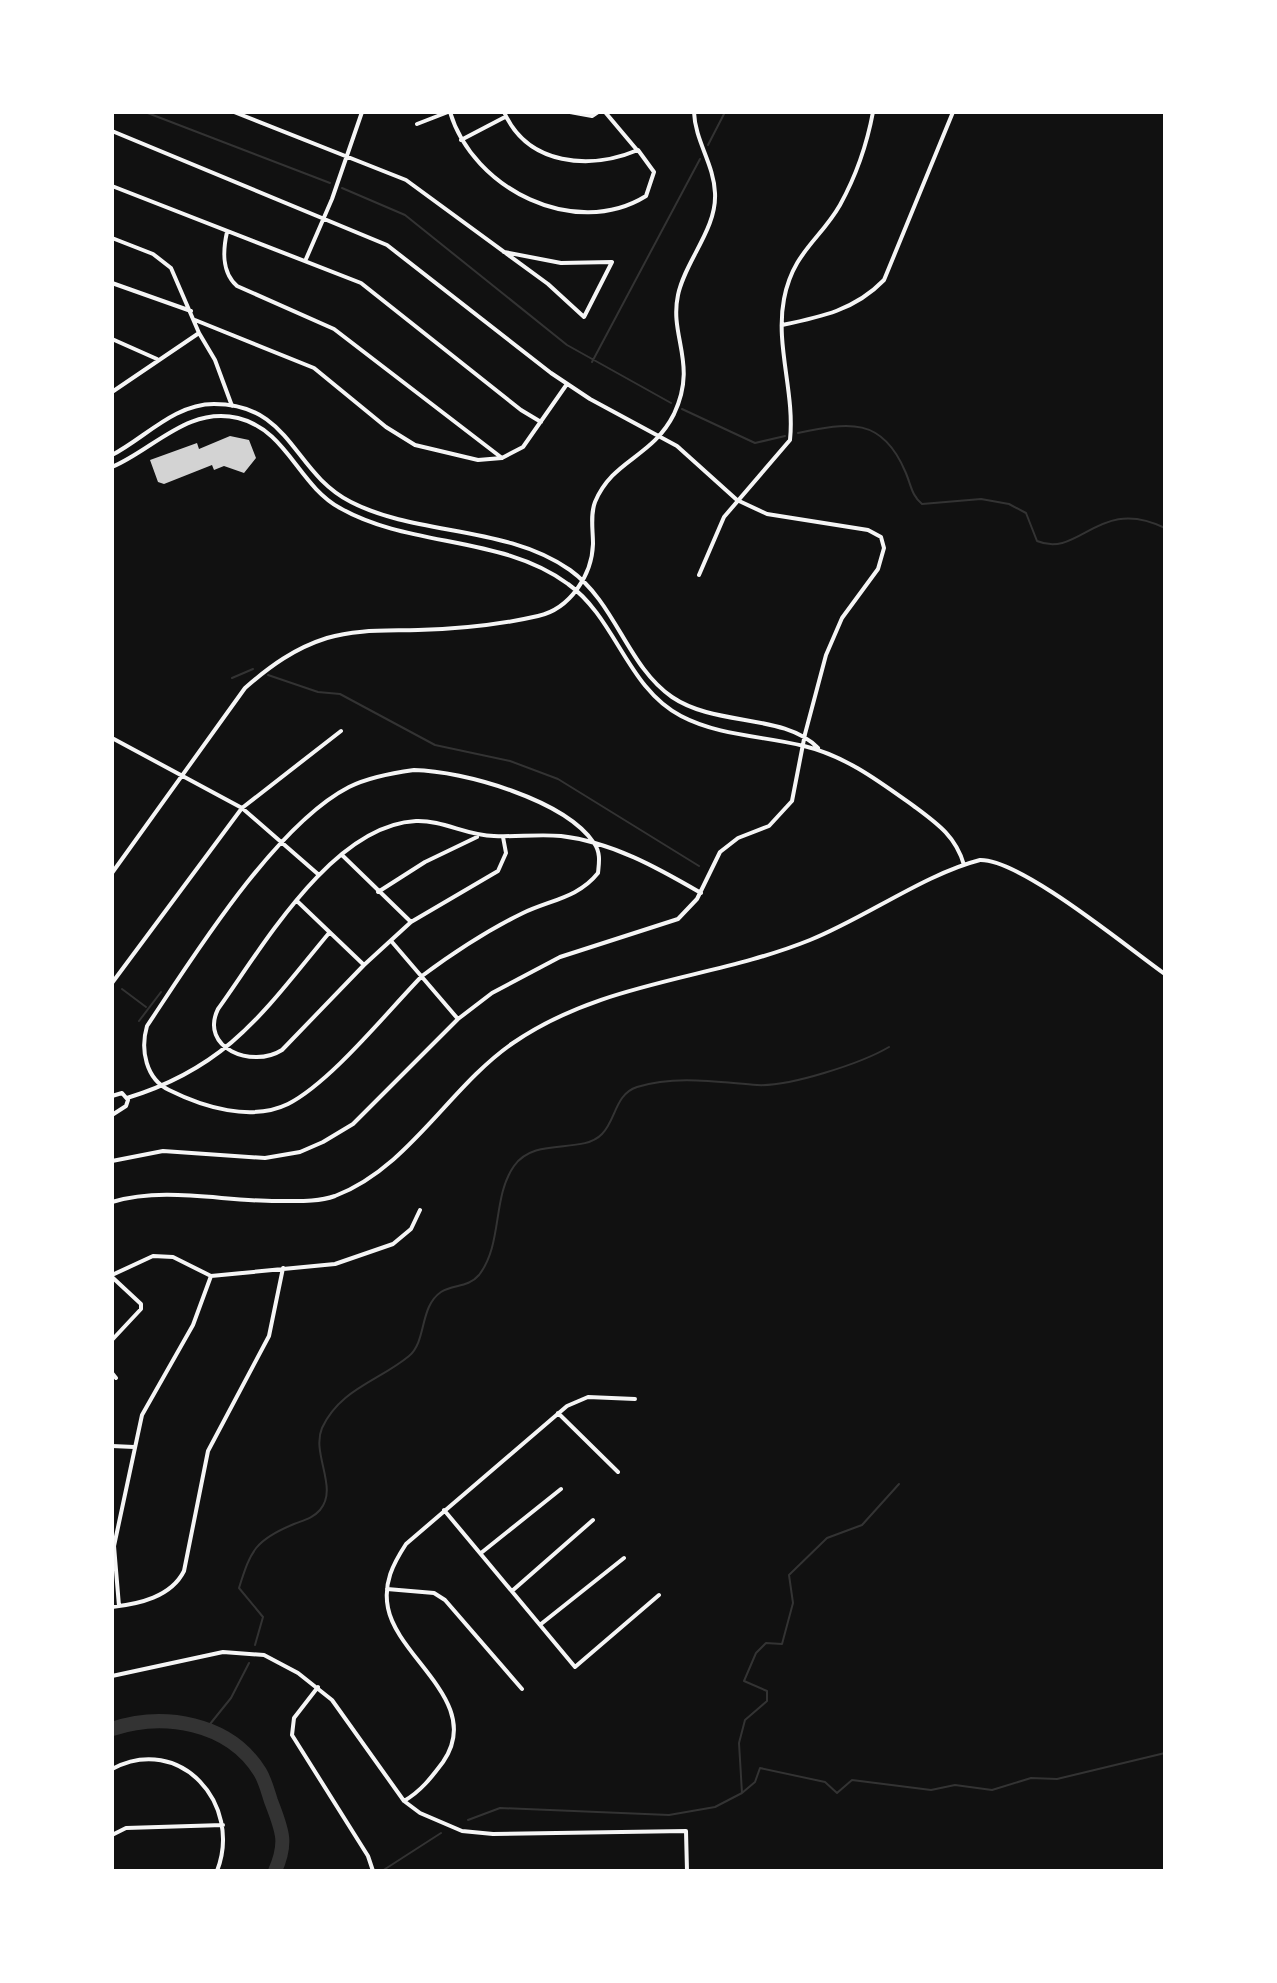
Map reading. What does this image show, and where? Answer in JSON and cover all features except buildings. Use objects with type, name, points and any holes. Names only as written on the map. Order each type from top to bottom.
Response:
[{"type":"street","points":[[234,112],[406,180],[504,252],[584,317],[612,262],[561,263],[504,252]]},
{"type":"street","points":[[305,260],[362,112]]},
{"type":"street","points":[[417,124],[449,112],[461,140],[487,172],[518,194],[574,213],[613,211],[646,196],[654,172],[605,112]]},
{"type":"street","points":[[570,112],[592,116],[598,112]]},
{"type":"street","points":[[112,873],[245,688],[271,665],[292,653],[337,636],[454,629],[541,616],[563,604],[576,590],[592,553],[593,506],[605,480],[662,436],[678,403],[686,367],[677,316],[678,295],[716,198],[710,162],[695,124],[694,112]]},
{"type":"street","points":[[699,575],[712,541],[737,500],[790,440],[782,325],[784,298],[796,264],[845,196],[861,160],[873,112]]},
{"type":"street","points":[[782,325],[834,314],[869,296],[884,280],[953,112]]},
{"type":"street","points":[[461,140],[504,114],[526,141],[558,160],[602,162],[638,150]]},
{"type":"street","points":[[112,131],[370,236],[416,264],[567,384],[662,436],[737,500],[767,514],[868,530],[881,537],[884,548],[878,569],[833,636],[802,745],[795,791],[786,811],[769,826],[725,846],[712,864],[701,893],[678,919],[540,966],[492,993],[458,1019],[353,1124],[311,1147],[265,1158],[163,1151],[112,1161]]},
{"type":"street","points":[[112,186],[361,283],[521,410],[541,422]]},
{"type":"street","points":[[227,232],[226,266],[228,276],[237,286],[334,329],[502,458]]},
{"type":"street","points":[[112,238],[164,261],[171,268],[199,333],[215,360],[232,406]]},
{"type":"street","points":[[112,283],[191,311]]},
{"type":"street","points":[[195,320],[314,368],[386,427],[415,445],[478,460],[502,458],[523,447],[567,384]]},
{"type":"street","points":[[112,392],[199,333]]},
{"type":"street","points":[[112,339],[158,359]]},
{"type":"street","points":[[112,455],[186,408],[215,404],[264,415],[279,426],[319,480],[354,503],[529,548],[582,581],[606,606],[639,660],[669,695],[698,712],[805,734],[821,750]]},
{"type":"street","points":[[112,467],[199,417],[236,417],[266,430],[280,443],[304,477],[339,508],[379,524],[521,558],[576,590],[643,683],[663,705],[708,727],[821,750],[860,769],[938,825],[959,848],[964,865]]},
{"type":"street","points":[[112,983],[242,808],[341,731]]},
{"type":"street","points":[[112,738],[242,808],[319,875]]},
{"type":"street","points":[[414,770],[451,774],[547,806],[569,818],[594,843],[599,854],[598,873],[581,892],[507,921],[422,976],[327,1073],[288,1104],[266,1111],[212,1108],[159,1086],[146,1062],[143,1038],[147,1026],[281,841],[348,787],[388,774],[414,770]]},
{"type":"street","points":[[503,837],[506,853],[498,871],[411,922],[277,1053],[249,1056],[226,1049],[214,1033],[218,1009],[319,875],[392,826],[417,821],[445,825],[478,836],[561,836],[594,843],[665,872],[701,893]]},
{"type":"street","points":[[378,892],[425,862],[478,836]]},
{"type":"street","points":[[343,856],[411,922]]},
{"type":"street","points":[[112,1202],[150,1194],[244,1202],[311,1201],[332,1197],[363,1183],[385,1167],[491,1060],[548,1022],[620,992],[809,940],[964,865],[988,860],[1023,875],[1165,974]]},
{"type":"street","points":[[297,901],[364,965]]},
{"type":"street","points":[[127,1098],[216,1058],[261,1016],[329,933]]},
{"type":"street","points":[[391,942],[458,1019]]},
{"type":"street","points":[[112,1096],[119,1093],[127,1098]]},
{"type":"street","points":[[112,1115],[126,1106],[127,1098]]},
{"type":"street","points":[[112,1340],[141,1309],[141,1304],[112,1276],[153,1256],[173,1257],[211,1276],[335,1264],[377,1252],[411,1229],[420,1210]]},
{"type":"street","points":[[112,1607],[162,1594],[178,1584],[184,1571],[208,1451],[269,1336],[283,1268]]},
{"type":"street","points":[[119,1606],[113,1567],[119,1521],[144,1408],[193,1325],[211,1276]]},
{"type":"street","points":[[404,1801],[429,1782],[449,1753],[452,1717],[447,1701],[398,1631],[388,1609],[387,1589],[391,1567],[406,1544],[558,1413],[588,1397],[635,1399]]},
{"type":"street","points":[[558,1413],[618,1472]]},
{"type":"street","points":[[112,1446],[134,1447]]},
{"type":"street","points":[[481,1553],[561,1489]]},
{"type":"street","points":[[444,1510],[575,1667],[659,1595]]},
{"type":"street","points":[[112,1520],[119,1521]]},
{"type":"street","points":[[512,1591],[593,1520]]},
{"type":"street","points":[[541,1624],[624,1558]]},
{"type":"street","points":[[387,1589],[434,1593],[445,1600],[522,1689]]},
{"type":"street","points":[[112,1676],[223,1652],[264,1655],[318,1687],[332,1700],[404,1801],[440,1822],[475,1834],[686,1831],[687,1871]]},
{"type":"street","points":[[318,1687],[294,1718],[292,1735],[372,1868]]},
{"type":"street","points":[[112,1769],[145,1761],[191,1774],[211,1791],[223,1825],[225,1850],[217,1871]]},
{"type":"street","points":[[112,1835],[126,1828],[223,1825]]},
{"type":"waterway","points":[[145,112],[330,183]]},
{"type":"waterway","points":[[708,145],[725,112]]},
{"type":"waterway","points":[[592,362],[700,159]]},
{"type":"waterway","points":[[342,188],[405,215],[567,345],[671,403]]},
{"type":"waterway","points":[[682,409],[755,443],[785,436]]},
{"type":"waterway","points":[[798,433],[848,426],[874,432],[896,453],[913,493],[922,504],[981,499],[1009,504],[1026,513],[1037,541],[1052,544],[1066,542],[1106,522],[1123,519],[1142,520],[1165,528]]},
{"type":"waterway","points":[[232,678],[253,669]]},
{"type":"waterway","points":[[268,675],[318,692],[340,694],[435,745],[510,761],[558,779],[699,866]]},
{"type":"waterway","points":[[122,989],[146,1007]]},
{"type":"waterway","points":[[139,1021],[161,992]]},
{"type":"waterway","points":[[255,1645],[263,1617],[239,1588],[251,1555],[271,1535],[320,1510],[327,1492],[320,1449],[322,1428],[339,1404],[415,1350],[434,1298],[479,1275],[492,1249],[507,1178],[523,1157],[546,1148],[593,1140],[607,1128],[624,1095],[637,1087],[682,1080],[771,1085],[844,1067],[889,1047]]},
{"type":"waterway","points":[[468,1820],[500,1808],[669,1815],[715,1807],[742,1793],[739,1743],[745,1720],[767,1701],[767,1691],[744,1681],[756,1653],[766,1643],[782,1644],[793,1603],[789,1575],[827,1538],[862,1525],[899,1484]]},
{"type":"waterway","points":[[206,1729],[231,1698],[249,1663]]},
{"type":"waterway","points":[[112,1729],[152,1722],[194,1725],[231,1742],[247,1755],[260,1772],[281,1828],[281,1852],[275,1871]]},
{"type":"waterway","points":[[742,1793],[755,1782],[760,1768],[825,1782],[837,1793],[852,1780],[931,1790],[955,1785],[992,1790],[1031,1778],[1057,1779],[1165,1753]]},
{"type":"waterway","points":[[382,1871],[441,1833]]}]
